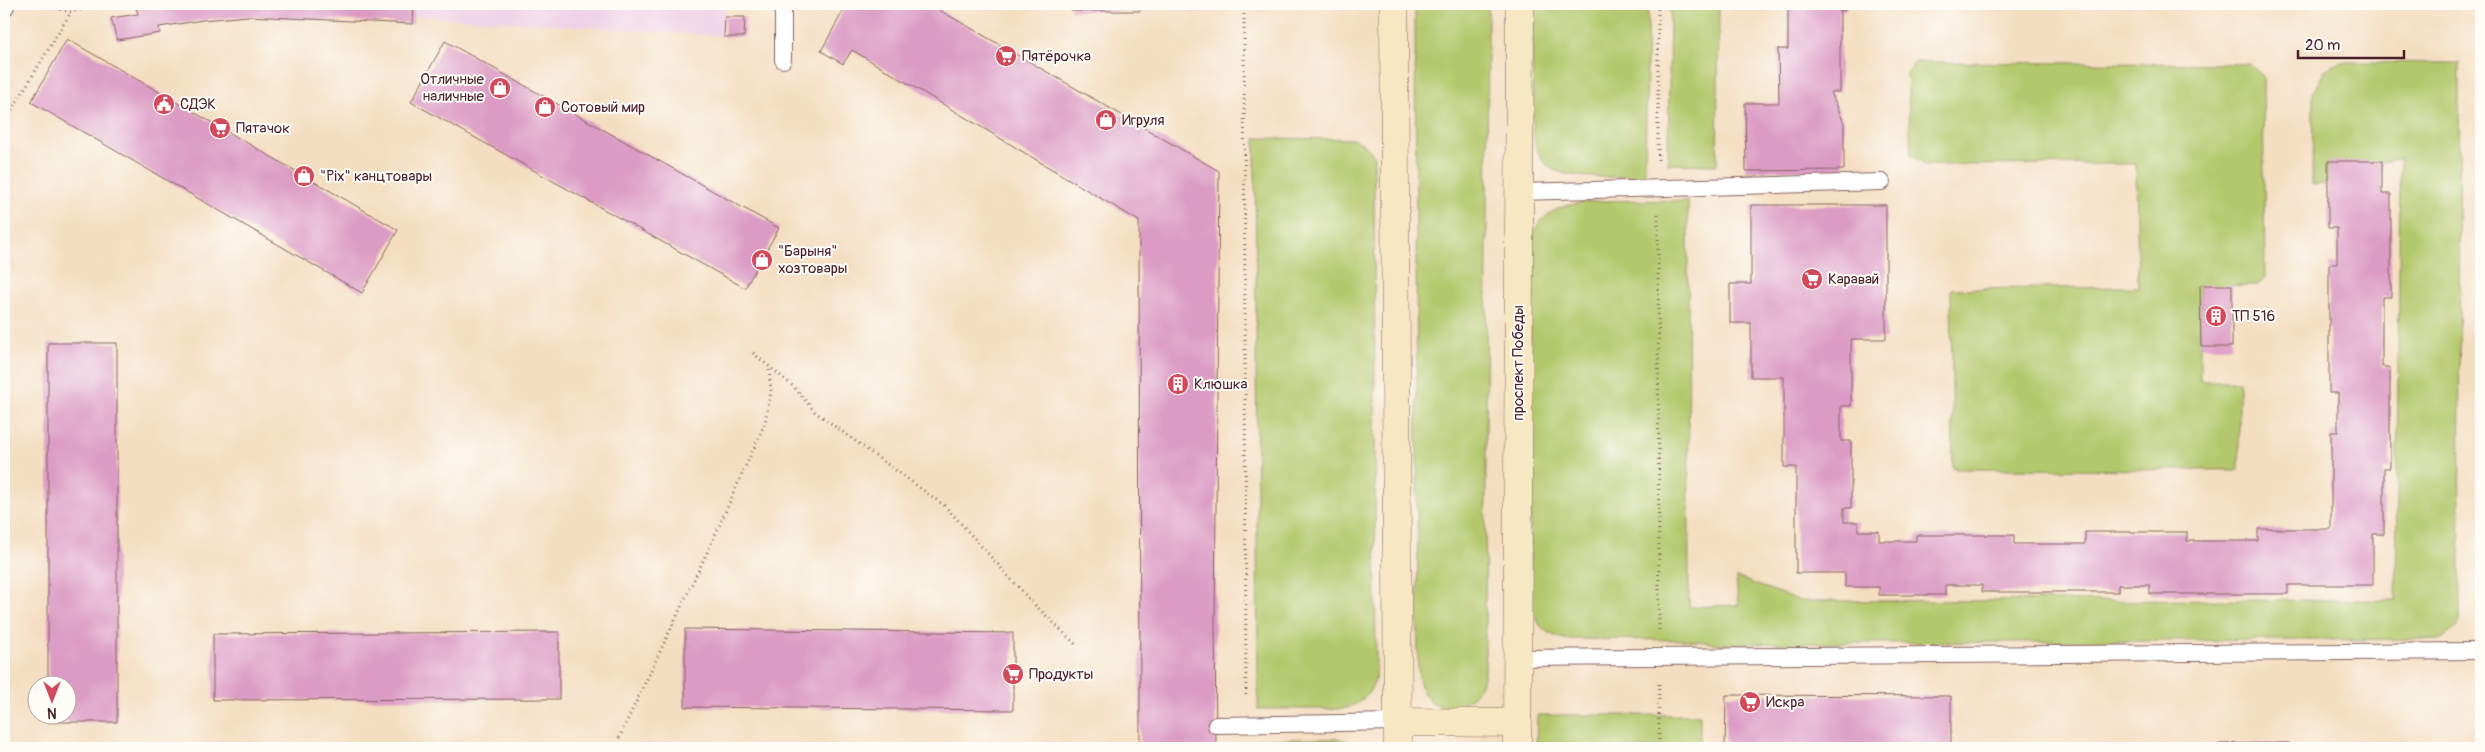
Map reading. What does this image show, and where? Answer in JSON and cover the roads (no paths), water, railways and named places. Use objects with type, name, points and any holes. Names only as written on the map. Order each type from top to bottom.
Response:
[{"type":"main road","points":[[1394,4],[1398,748]]},
{"type":"main road","name":"проспект Победы","points":[[1398,722],[1518,736],[1520,4]]},
{"type":"lane","points":[[4,9],[7,4]]},
{"type":"lane","points":[[783,4],[783,60]]},
{"type":"lane","points":[[1519,192],[1882,182]]},
{"type":"lane","points":[[1518,658],[2481,651]]},
{"type":"lane","points":[[1216,725],[1398,722]]},
{"type":"place","name":"Пятёрочка","points":[[1006,56]]},
{"type":"place","name":"Отличные наличные","points":[[500,88]]},
{"type":"place","name":"СДЭК","points":[[164,104]]},
{"type":"place","name":"Сотовый мир","points":[[545,107]]},
{"type":"place","name":"Игруля","points":[[1106,120]]},
{"type":"place","name":"Пятачок","points":[[220,128]]},
{"type":"place","name":"\"Pix\" канцтовары","points":[[304,176]]},
{"type":"place","name":"\"Барыня\" хозтовары","points":[[762,260]]},
{"type":"place","name":"Каравай","points":[[1812,279]]},
{"type":"place","name":"ТП 516","points":[[2216,316]]},
{"type":"place","name":"Клюшка","points":[[1178,384]]},
{"type":"place","name":"Продукты","points":[[1013,674]]},
{"type":"place","name":"Искра","points":[[1750,702]]}]
